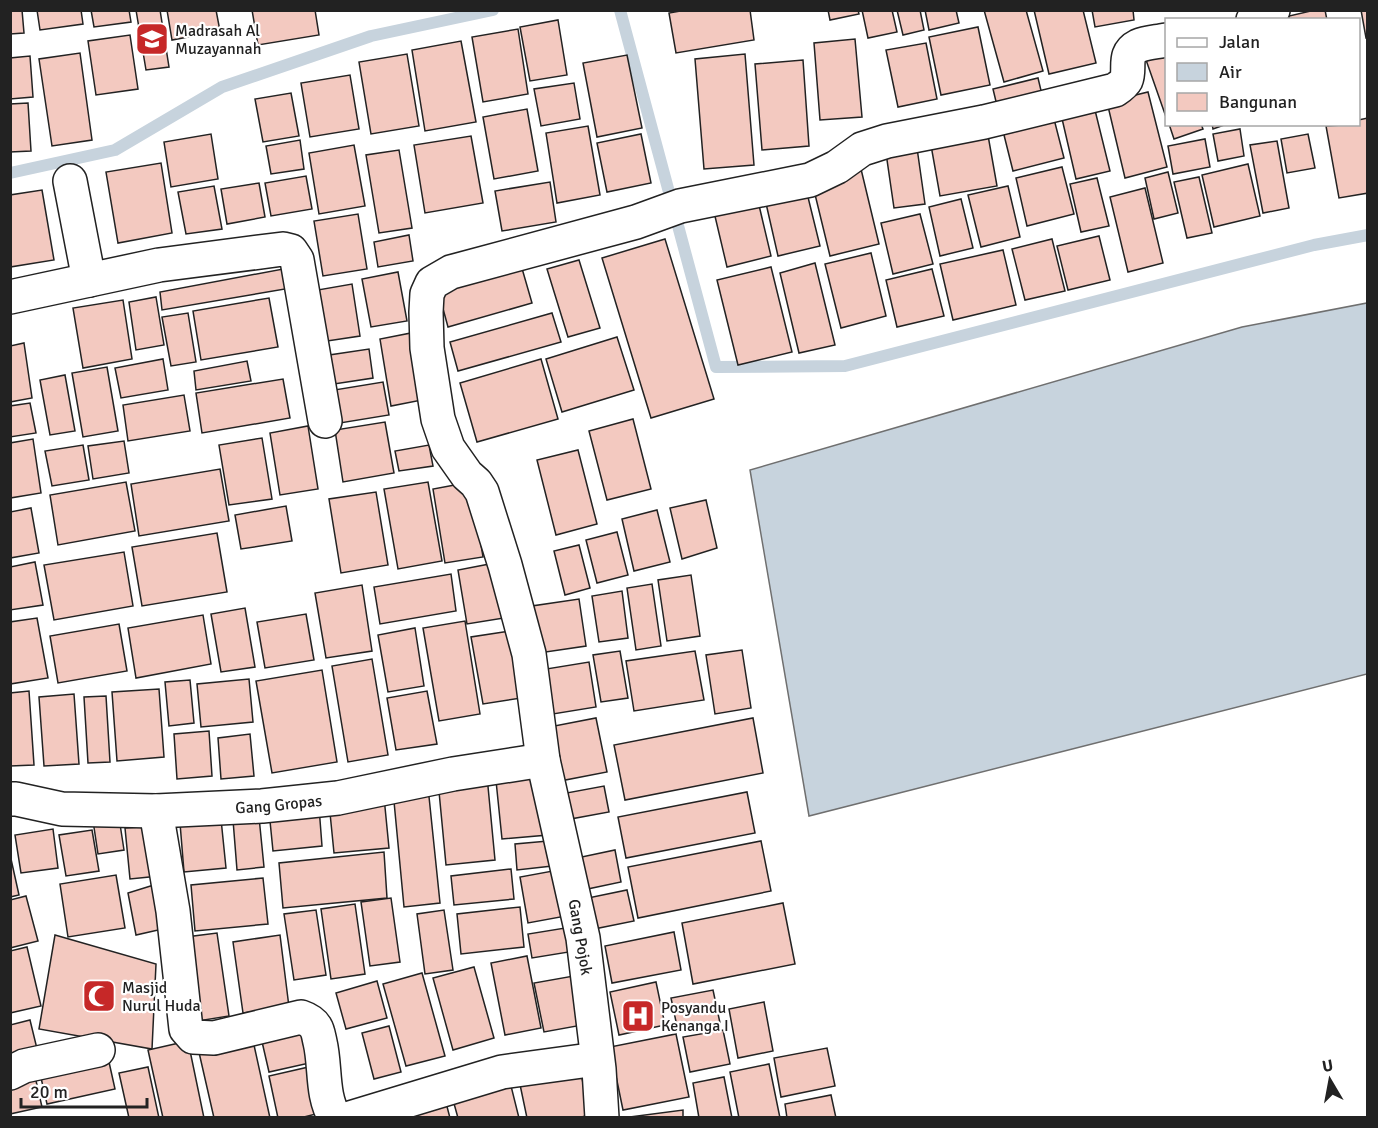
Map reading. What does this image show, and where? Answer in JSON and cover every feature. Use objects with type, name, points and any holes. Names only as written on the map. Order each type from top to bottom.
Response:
[{"type":"street","points":[[1257,18],[1273,10]]},
{"type":"street","name":"Gang Pojok","points":[[602,1118],[583,938],[543,760],[529,654],[482,492],[448,448],[438,419],[427,348],[427,294],[432,283],[451,272],[636,222],[680,206],[810,180],[837,167],[862,149],[887,141],[984,122],[1115,90],[1126,80],[1132,50],[1144,44],[1165,40]]},
{"type":"street","points":[[70,182],[89,280]]},
{"type":"street","points":[[10,297],[159,266],[283,249],[291,251],[297,260],[326,421]]},
{"type":"street","name":"Gang Gropas","points":[[10,799],[62,808],[156,811],[262,806],[339,798],[453,774],[543,760]]},
{"type":"street","points":[[156,811],[173,911],[186,1029],[193,1036],[214,1038],[301,1017],[309,1019],[316,1028],[321,1047],[330,1109],[348,1117],[501,1072],[597,1059]]},
{"type":"street","points":[[10,1073],[24,1066],[98,1050]]},
{"type":"water","points":[[1367,303],[1367,674],[809,816],[750,470],[1242,327]]},
{"type":"building","points":[[10,10],[22,10],[24,33],[10,34]]},
{"type":"building","points":[[37,10],[81,10],[83,24],[40,30]]},
{"type":"building","points":[[91,10],[129,10],[131,22],[94,27]]},
{"type":"building","name":"Madrasah Al Muzayannah","points":[[136,10],[160,10],[169,67],[146,70]]},
{"type":"building","points":[[167,10],[216,10],[220,31],[172,40]]},
{"type":"building","points":[[252,10],[315,10],[319,35],[258,45]]},
{"type":"building","points":[[686,10],[750,10],[754,40],[676,53],[669,13]]},
{"type":"building","points":[[828,10],[858,10],[859,14],[830,20]]},
{"type":"building","points":[[862,10],[892,10],[897,32],[868,38]]},
{"type":"building","points":[[897,10],[920,10],[924,30],[903,35]]},
{"type":"building","points":[[925,10],[956,10],[959,23],[929,30]]},
{"type":"building","points":[[984,10],[1026,10],[1043,71],[1004,82]]},
{"type":"building","points":[[1034,10],[1083,10],[1096,63],[1049,74]]},
{"type":"building","points":[[1092,10],[1133,10],[1134,20],[1095,27]]},
{"type":"building","points":[[1325,10],[1327,18],[1289,18],[1289,16]]},
{"type":"building","points":[[1361,10],[1368,10],[1368,37],[1366,38]]},
{"type":"building","points":[[558,20],[567,75],[530,81],[520,27]]},
{"type":"building","points":[[978,27],[990,85],[941,95],[929,37]]},
{"type":"building","points":[[518,29],[528,94],[483,102],[472,37]]},
{"type":"building","points":[[130,35],[138,89],[96,95],[88,41]]},
{"type":"building","points":[[855,39],[862,117],[820,120],[814,43]]},
{"type":"building","points":[[461,41],[476,122],[425,131],[412,50]]},
{"type":"building","points":[[926,43],[937,99],[898,107],[886,50]]},
{"type":"building","points":[[1165,51],[1165,114],[1145,57]]},
{"type":"building","points":[[80,53],[92,140],[52,146],[39,59]]},
{"type":"building","points":[[407,54],[419,126],[371,134],[359,62]]},
{"type":"building","points":[[745,54],[754,165],[704,169],[695,59]]},
{"type":"building","points":[[627,55],[642,128],[597,137],[583,63]]},
{"type":"building","points":[[30,56],[33,97],[10,99],[10,58]]},
{"type":"building","points":[[803,60],[809,146],[762,150],[755,64]]},
{"type":"building","points":[[350,75],[359,129],[310,137],[301,83]]},
{"type":"building","points":[[1038,78],[1044,103],[999,114],[993,89]]},
{"type":"building","points":[[574,83],[580,119],[541,126],[534,89]]},
{"type":"building","points":[[1148,92],[1167,167],[1125,178],[1107,102]]},
{"type":"building","points":[[291,93],[299,136],[263,142],[255,99]]},
{"type":"building","points":[[1093,102],[1110,171],[1076,179],[1060,110]]},
{"type":"building","points":[[28,103],[31,151],[10,152],[10,104]]},
{"type":"building","points":[[527,109],[538,171],[494,179],[483,117]]},
{"type":"building","points":[[1368,118],[1368,193],[1339,198],[1326,126],[1360,126],[1360,120]]},
{"type":"building","points":[[1054,119],[1064,158],[1013,171],[1003,131]]},
{"type":"building","points":[[986,124],[997,186],[940,196],[929,134]]},
{"type":"building","points":[[588,126],[600,195],[557,203],[546,133]]},
{"type":"building","points":[[1170,126],[1202,126],[1203,129],[1174,139]]},
{"type":"building","points":[[1240,129],[1244,156],[1218,161],[1213,134]]},
{"type":"building","points":[[211,134],[218,179],[171,187],[164,142]]},
{"type":"building","points":[[641,134],[651,183],[607,192],[597,143]]},
{"type":"building","points":[[1308,134],[1315,168],[1287,173],[1281,139]]},
{"type":"building","points":[[471,136],[483,203],[425,213],[414,145]]},
{"type":"building","points":[[1205,139],[1210,167],[1173,174],[1168,146]]},
{"type":"building","points":[[300,140],[304,169],[271,174],[266,146]]},
{"type":"building","points":[[916,141],[925,204],[894,208],[885,146]]},
{"type":"building","points":[[1277,141],[1289,208],[1263,213],[1250,145]]},
{"type":"building","points":[[354,145],[365,206],[319,214],[309,153]]},
{"type":"building","points":[[399,150],[412,228],[379,233],[366,155]]},
{"type":"building","points":[[161,163],[172,233],[118,243],[106,172]]},
{"type":"building","points":[[1248,164],[1260,216],[1214,227],[1202,175]]},
{"type":"building","points":[[1062,167],[1074,214],[1027,226],[1016,178]]},
{"type":"building","points":[[861,169],[879,244],[830,256],[812,182]]},
{"type":"building","points":[[1168,172],[1178,213],[1154,219],[1145,178]]},
{"type":"building","points":[[306,176],[312,209],[271,216],[265,183]]},
{"type":"building","points":[[1199,177],[1212,233],[1187,238],[1174,182]]},
{"type":"building","points":[[1097,178],[1109,226],[1081,232],[1070,184]]},
{"type":"building","points":[[550,182],[556,222],[502,231],[495,191]]},
{"type":"building","points":[[259,183],[265,217],[227,224],[221,189]]},
{"type":"building","points":[[214,186],[222,229],[186,234],[178,192]]},
{"type":"building","points":[[1008,186],[1020,237],[981,247],[968,195]]},
{"type":"building","points":[[1145,188],[1163,263],[1128,272],[1110,197]]},
{"type":"building","points":[[806,189],[820,246],[778,256],[765,199]]},
{"type":"building","points":[[42,190],[54,260],[10,267],[10,195]]},
{"type":"building","points":[[961,199],[973,248],[940,256],[929,207]]},
{"type":"building","points":[[758,201],[771,256],[727,267],[714,212]]},
{"type":"building","points":[[358,214],[367,269],[323,276],[314,221]]},
{"type":"building","points":[[920,214],[933,264],[893,274],[881,223]]},
{"type":"building","points":[[409,235],[413,261],[378,267],[374,242]]},
{"type":"building","points":[[1099,236],[1110,280],[1068,290],[1057,246]]},
{"type":"building","points":[[665,239],[714,399],[651,418],[602,258]]},
{"type":"building","points":[[1052,239],[1065,291],[1025,300],[1012,249]]},
{"type":"building","points":[[1003,250],[1016,305],[953,320],[940,264]]},
{"type":"building","points":[[871,253],[886,316],[841,328],[825,264]]},
{"type":"building","points":[[519,258],[532,303],[448,327],[436,283]]},
{"type":"building","points":[[579,260],[600,328],[568,337],[547,269]]},
{"type":"building","points":[[815,263],[835,345],[799,353],[780,273]]},
{"type":"building","points":[[771,267],[792,352],[738,365],[717,280]]},
{"type":"building","points":[[283,269],[291,288],[162,310],[160,292]]},
{"type":"building","points":[[932,269],[944,316],[897,327],[886,280]]},
{"type":"building","points":[[398,272],[407,321],[371,327],[362,279]]},
{"type":"building","points":[[352,284],[360,336],[314,343],[306,292]]},
{"type":"building","points":[[156,297],[164,345],[136,350],[129,302]]},
{"type":"building","points":[[269,298],[278,347],[201,360],[193,311]]},
{"type":"building","points":[[123,300],[132,359],[83,368],[73,308]]},
{"type":"building","points":[[188,313],[196,362],[171,366],[162,317]]},
{"type":"building","points":[[552,313],[561,342],[458,371],[450,342]]},
{"type":"building","points":[[411,333],[422,400],[391,406],[380,339]]},
{"type":"building","points":[[617,337],[634,390],[562,412],[546,359]]},
{"type":"building","points":[[24,343],[32,398],[10,402],[10,346]]},
{"type":"building","points":[[369,349],[373,378],[321,386],[316,357]]},
{"type":"building","points":[[163,359],[168,390],[121,398],[115,368]]},
{"type":"building","points":[[541,359],[558,419],[477,442],[460,383]]},
{"type":"building","points":[[247,361],[251,381],[196,390],[194,371]]},
{"type":"building","points":[[107,367],[118,431],[83,437],[72,373]]},
{"type":"building","points":[[65,375],[75,431],[50,435],[40,380]]},
{"type":"building","points":[[283,379],[290,418],[202,433],[196,393]]},
{"type":"building","points":[[383,382],[389,415],[334,424],[328,391]]},
{"type":"building","points":[[184,395],[190,431],[128,441],[123,405]]},
{"type":"building","points":[[30,403],[36,433],[10,437],[10,406]]},
{"type":"building","points":[[633,419],[651,489],[607,500],[589,431]]},
{"type":"building","points":[[385,422],[394,473],[343,482],[335,430]]},
{"type":"building","points":[[308,426],[318,489],[280,495],[270,433]]},
{"type":"building","points":[[262,438],[272,499],[229,505],[219,445]]},
{"type":"building","points":[[33,439],[41,493],[10,498],[10,443]]},
{"type":"building","points":[[124,441],[129,473],[93,479],[88,446]]},
{"type":"building","points":[[83,445],[89,480],[52,486],[45,451]]},
{"type":"building","points":[[429,445],[433,466],[399,471],[395,451]]},
{"type":"building","points":[[578,450],[597,524],[556,535],[537,460]]},
{"type":"building","points":[[220,469],[229,521],[139,536],[131,484]]},
{"type":"building","points":[[126,482],[135,531],[58,545],[50,495]]},
{"type":"building","points":[[428,482],[442,561],[398,569],[384,489]]},
{"type":"building","points":[[471,482],[483,557],[445,563],[433,489]]},
{"type":"building","points":[[376,492],[388,565],[341,573],[329,499]]},
{"type":"building","points":[[706,500],[717,548],[682,559],[670,508]]},
{"type":"building","points":[[286,506],[292,541],[241,549],[235,515]]},
{"type":"building","points":[[31,508],[39,553],[10,558],[10,512]]},
{"type":"building","points":[[657,510],[670,562],[634,571],[622,519]]},
{"type":"building","points":[[617,532],[628,575],[597,583],[586,540]]},
{"type":"building","points":[[217,533],[227,592],[142,606],[132,547]]},
{"type":"building","points":[[579,545],[590,588],[565,595],[554,551]]},
{"type":"building","points":[[124,552],[133,606],[54,620],[44,565]]},
{"type":"building","points":[[35,562],[43,605],[10,610],[10,567]]},
{"type":"building","points":[[500,562],[510,617],[467,624],[458,570]]},
{"type":"building","points":[[451,574],[456,611],[380,624],[374,587]]},
{"type":"building","points":[[691,575],[700,636],[667,641],[658,580]]},
{"type":"building","points":[[652,584],[661,646],[636,650],[627,588]]},
{"type":"building","points":[[362,585],[372,651],[326,658],[315,593]]},
{"type":"building","points":[[622,591],[628,638],[599,642],[592,596]]},
{"type":"building","points":[[579,599],[586,646],[539,653],[532,606]]},
{"type":"building","points":[[245,608],[255,667],[221,672],[211,614]]},
{"type":"building","points":[[306,614],[314,660],[265,668],[257,622]]},
{"type":"building","points":[[203,615],[211,664],[136,678],[128,628]]},
{"type":"building","points":[[37,618],[48,678],[10,684],[10,622]]},
{"type":"building","points":[[465,621],[480,714],[439,721],[423,628]]},
{"type":"building","points":[[119,624],[127,671],[58,683],[50,636]]},
{"type":"building","points":[[415,628],[424,686],[388,692],[378,635]]},
{"type":"building","points":[[517,630],[528,697],[483,704],[471,637]]},
{"type":"building","points":[[742,650],[751,708],[715,714],[706,655]]},
{"type":"building","points":[[620,651],[628,698],[601,702],[593,655]]},
{"type":"building","points":[[695,651],[704,700],[634,711],[626,661]]},
{"type":"building","points":[[372,659],[388,755],[348,762],[332,666]]},
{"type":"building","points":[[589,662],[596,707],[553,714],[546,669]]},
{"type":"building","points":[[322,670],[337,762],[272,773],[256,681]]},
{"type":"building","points":[[249,679],[253,722],[201,727],[197,684]]},
{"type":"building","points":[[190,680],[194,723],[169,726],[165,682]]},
{"type":"building","points":[[159,689],[164,757],[117,761],[112,692]]},
{"type":"building","points":[[29,691],[34,765],[10,766],[10,693]]},
{"type":"building","points":[[427,691],[437,744],[396,750],[387,698]]},
{"type":"building","points":[[74,694],[79,764],[44,766],[39,697]]},
{"type":"building","points":[[106,696],[110,762],[88,763],[84,697]]},
{"type":"building","points":[[596,718],[607,772],[560,781],[549,727]]},
{"type":"building","points":[[753,718],[763,773],[625,800],[614,745]]},
{"type":"building","points":[[209,731],[212,776],[177,779],[174,734]]},
{"type":"building","points":[[250,734],[254,776],[221,779],[218,738]]},
{"type":"building","points":[[541,766],[548,835],[502,839],[495,771]]},
{"type":"building","points":[[487,776],[495,860],[446,865],[438,781]]},
{"type":"building","points":[[604,786],[609,812],[565,820],[561,794]]},
{"type":"building","points":[[428,787],[440,903],[404,907],[393,791]]},
{"type":"building","points":[[747,792],[755,833],[626,858],[618,817]]},
{"type":"building","points":[[384,797],[389,848],[334,853],[329,803]]},
{"type":"building","points":[[319,807],[322,846],[273,851],[269,811]]},
{"type":"building","points":[[118,811],[124,850],[98,854],[92,814]]},
{"type":"building","points":[[259,817],[264,867],[237,870],[233,820]]},
{"type":"building","points":[[221,819],[226,868],[184,872],[180,823]]},
{"type":"building","points":[[155,826],[159,876],[130,879],[125,828]]},
{"type":"building","points":[[53,829],[58,868],[21,873],[15,835]]},
{"type":"building","points":[[92,830],[99,871],[66,876],[59,835]]},
{"type":"building","points":[[559,840],[561,865],[517,870],[515,844]]},
{"type":"building","points":[[761,841],[771,891],[638,918],[628,867]]},
{"type":"building","points":[[615,850],[621,882],[578,891],[572,859]]},
{"type":"building","points":[[384,852],[387,898],[283,908],[279,863]]},
{"type":"building","points":[[10,859],[19,895],[10,897]]},
{"type":"building","points":[[511,869],[514,899],[454,905],[451,876]]},
{"type":"building","points":[[558,870],[566,916],[528,923],[520,877]]},
{"type":"building","points":[[116,875],[125,928],[68,937],[60,884]]},
{"type":"building","points":[[263,878],[268,924],[195,931],[191,885]]},
{"type":"building","points":[[157,884],[167,928],[136,935],[128,893]]},
{"type":"building","points":[[627,890],[634,921],[589,930],[583,899]]},
{"type":"building","points":[[26,896],[38,941],[10,948],[10,900]]},
{"type":"building","points":[[391,898],[400,962],[370,966],[361,902]]},
{"type":"building","points":[[783,903],[795,964],[693,984],[682,923]]},
{"type":"building","points":[[355,904],[365,974],[331,979],[321,909]]},
{"type":"building","points":[[520,907],[524,947],[461,954],[457,914]]},
{"type":"building","points":[[316,910],[326,975],[294,980],[284,914]]},
{"type":"building","points":[[444,910],[453,970],[425,974],[417,914]]},
{"type":"building","points":[[565,928],[569,952],[532,958],[528,934]]},
{"type":"building","points":[[674,932],[681,970],[612,983],[605,946]]},
{"type":"building","points":[[217,933],[229,1016],[198,1021],[186,937]]},
{"type":"building","name":"Masjid Nurul Huda","points":[[55,935],[156,964],[152,1049],[39,1029]]},
{"type":"building","points":[[280,935],[289,1007],[243,1013],[233,942]]},
{"type":"building","points":[[27,947],[41,1006],[10,1013],[10,951]]},
{"type":"building","points":[[527,956],[541,1028],[505,1035],[491,963]]},
{"type":"building","points":[[474,967],[494,1038],[453,1050],[433,978]]},
{"type":"building","points":[[422,973],[445,1056],[406,1066],[383,984]]},
{"type":"building","points":[[579,975],[588,1024],[544,1032],[534,983]]},
{"type":"building","points":[[377,981],[387,1018],[346,1029],[336,993]]},
{"type":"building","points":[[656,982],[665,1025],[619,1035],[610,992]]},
{"type":"building","points":[[713,990],[720,1023],[678,1031],[671,998]]},
{"type":"building","points":[[764,1002],[773,1051],[738,1058],[729,1009]]},
{"type":"building","points":[[30,1020],[39,1057],[10,1064],[10,1025]]},
{"type":"building","points":[[305,1022],[314,1062],[269,1072],[260,1033]]},
{"type":"building","points":[[389,1026],[401,1072],[374,1079],[362,1033]]},
{"type":"building","points":[[723,1030],[730,1064],[690,1072],[683,1037]]},
{"type":"building","points":[[676,1034],[689,1097],[623,1110],[610,1047]]},
{"type":"building","points":[[252,1036],[270,1118],[214,1118],[198,1048]]},
{"type":"building","points":[[188,1041],[204,1118],[163,1118],[148,1050]]},
{"type":"building","points":[[827,1048],[835,1086],[781,1097],[774,1058]]},
{"type":"building","points":[[107,1053],[115,1089],[47,1104],[39,1069]]},
{"type":"building","points":[[579,1062],[589,1115],[578,1118],[527,1118],[518,1075]]},
{"type":"building","points":[[769,1064],[780,1118],[739,1118],[730,1072]]},
{"type":"building","points":[[313,1066],[324,1112],[300,1118],[278,1118],[269,1076]]},
{"type":"building","points":[[148,1067],[159,1118],[129,1118],[119,1073]]},
{"type":"building","points":[[34,1072],[42,1107],[10,1114],[10,1077]]},
{"type":"building","points":[[508,1074],[519,1118],[458,1118],[450,1089]]},
{"type":"building","points":[[724,1077],[732,1118],[699,1118],[693,1083]]},
{"type":"building","points":[[444,1095],[450,1118],[376,1118]]},
{"type":"building","points":[[831,1095],[836,1118],[787,1118],[785,1104]]},
{"type":"building","points":[[683,1110],[683,1118],[622,1118]]},
{"type":"waterway","points":[[10,173],[115,150],[222,87],[371,36],[493,10]]},
{"type":"waterway","points":[[620,10],[716,367],[845,366],[1314,245],[1368,235]]},
{"type":"place","name":"Madrasah Al Muzayannah","points":[[152,39]]},
{"type":"place","name":"Masjid Nurul Huda","points":[[99,996]]},
{"type":"place","name":"Posyandu Kenanga I","points":[[638,1016]]}]
